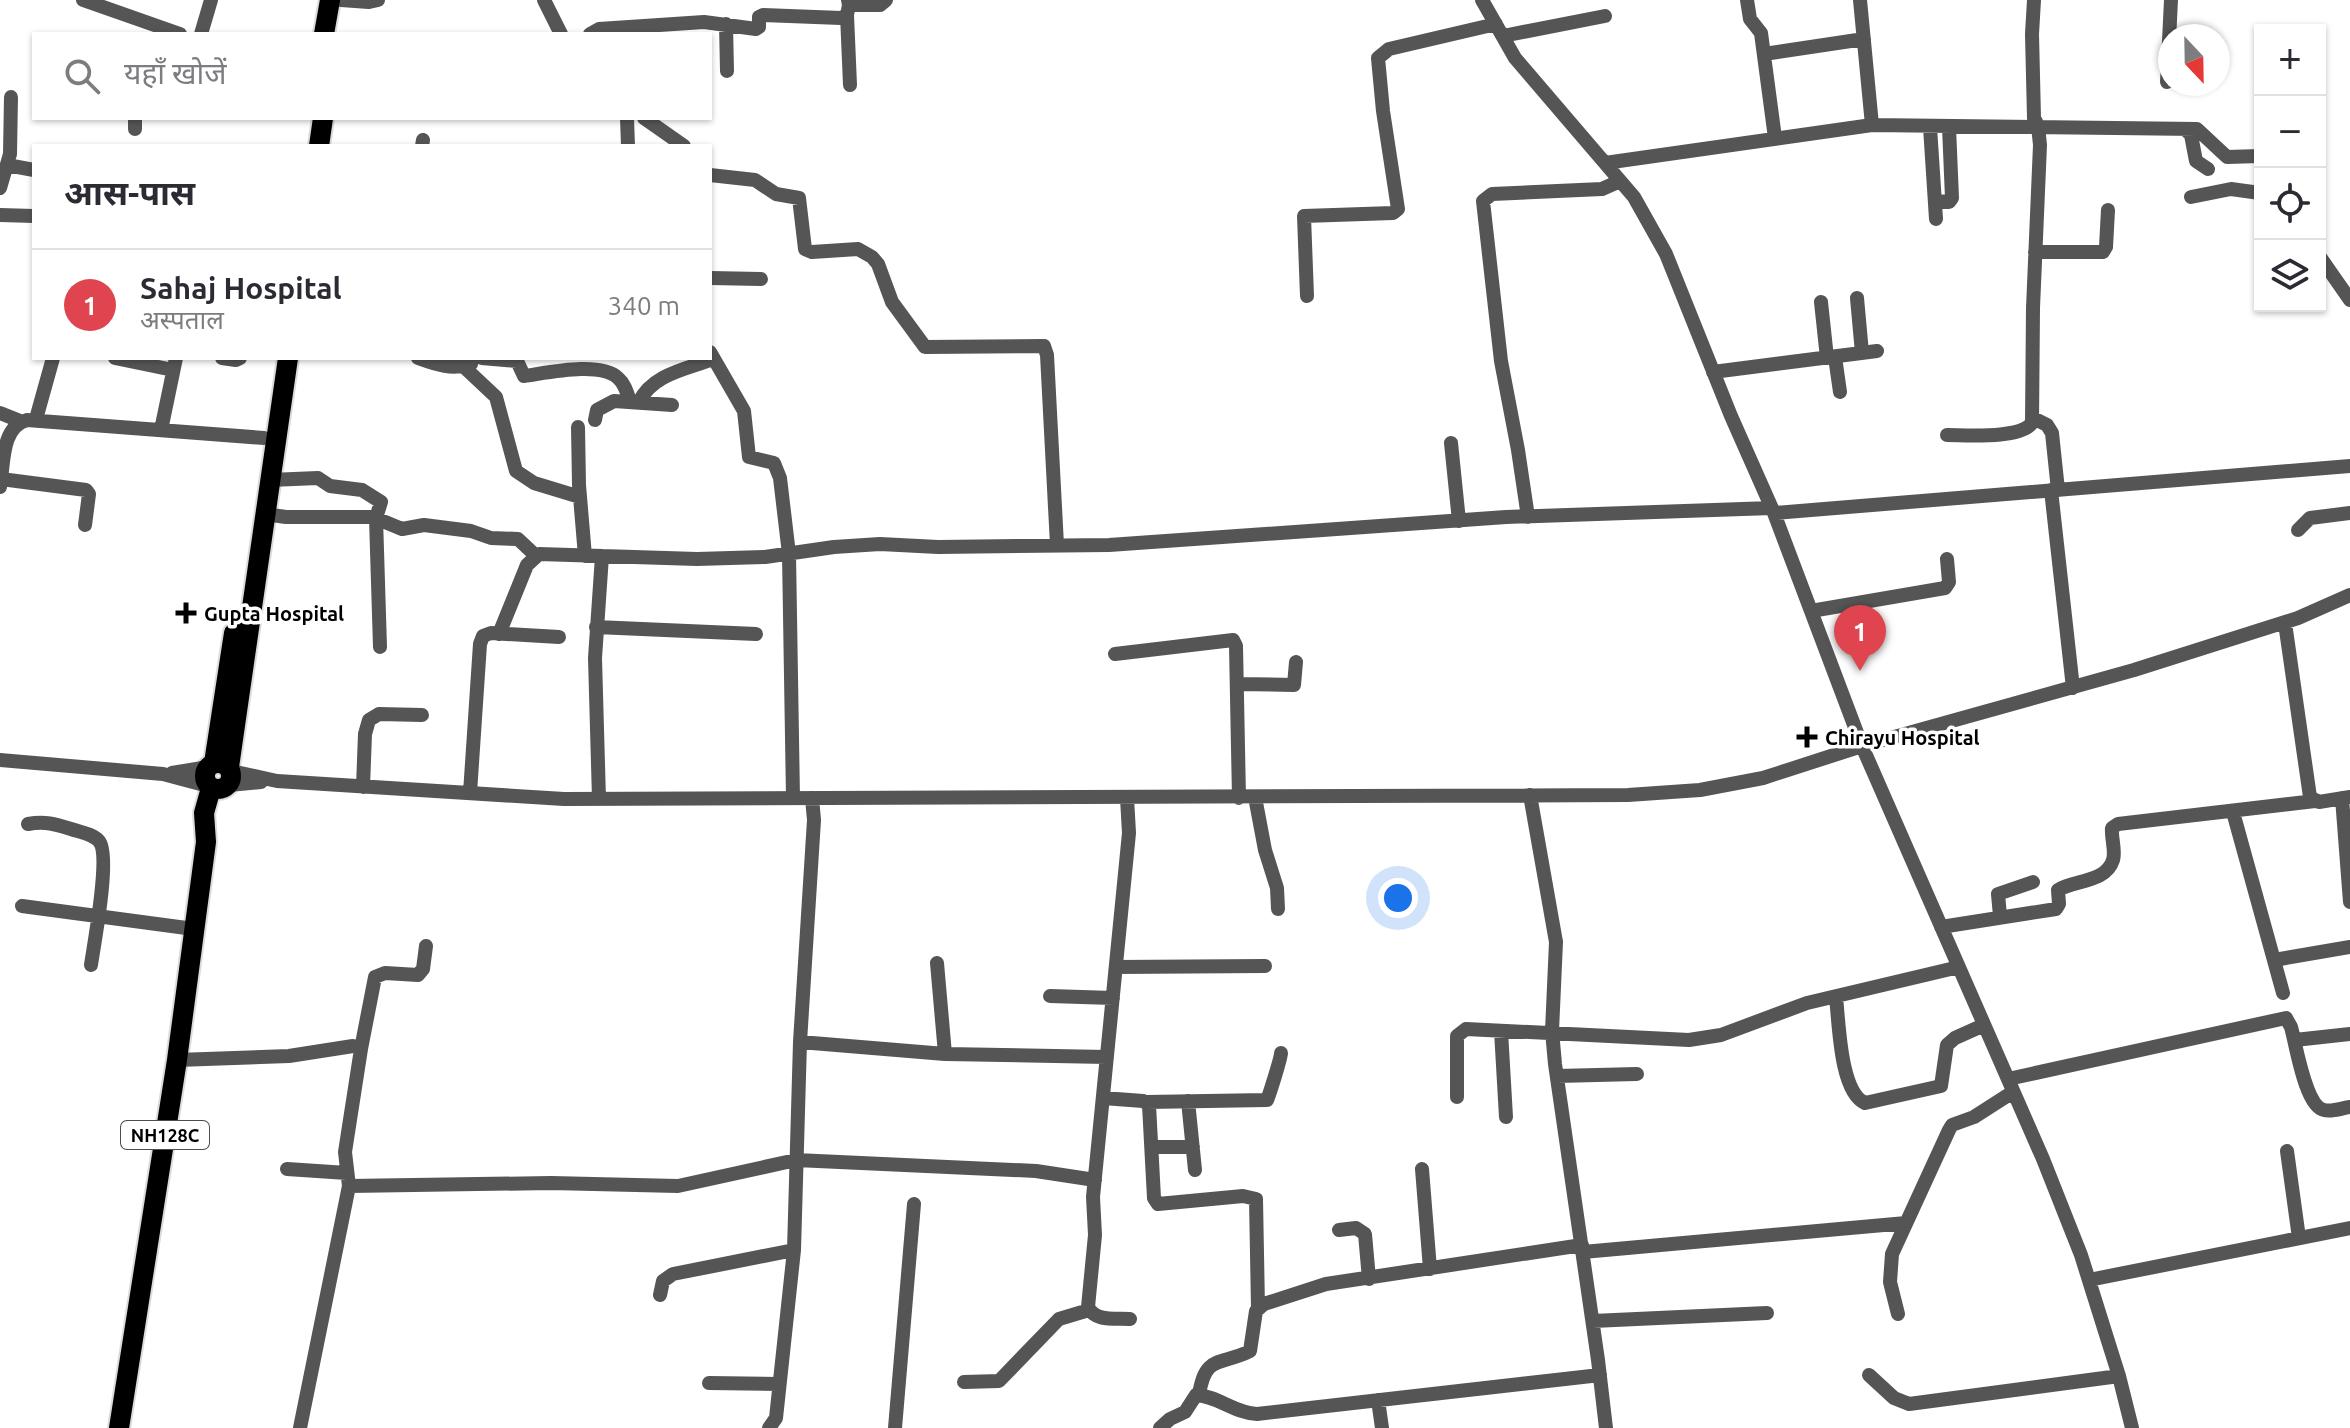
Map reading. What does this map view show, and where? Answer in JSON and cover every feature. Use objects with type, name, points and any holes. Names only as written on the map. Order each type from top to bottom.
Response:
[{"type":"highway","points":[[324,32],[330,0]]},
{"type":"highway","points":[[336,32],[341,0]]},
{"type":"highway","points":[[307,144],[311,120]]},
{"type":"highway","points":[[319,144],[323,120]]},
{"type":"highway","name":"NH128C","points":[[119,1428],[177,1060],[206,842],[218,816],[219,777],[275,360]]},
{"type":"highway","name":"NH128C","points":[[219,777],[265,514],[288,360]]},
{"type":"street","points":[[83,0],[172,32]]},
{"type":"street","points":[[202,32],[211,0]]},
{"type":"street","points":[[341,0],[378,0]]},
{"type":"street","points":[[544,0],[560,32]]},
{"type":"street","points":[[848,7],[880,5],[886,0]]},
{"type":"street","points":[[1482,0],[1515,58],[1634,197],[1666,254],[1773,510],[1862,746],[2043,1159],[2089,1280],[2132,1428]]},
{"type":"street","points":[[1747,0],[1750,19],[1760,30],[1775,138]]},
{"type":"street","points":[[1860,0],[1872,125]]},
{"type":"street","points":[[1947,435],[2017,433],[2029,428],[2033,418],[2040,145],[2034,118],[2034,0]]},
{"type":"street","points":[[2170,24],[2171,0]]},
{"type":"street","points":[[594,32],[599,29],[704,22],[756,29],[759,28],[759,17],[763,15],[841,18],[848,7]]},
{"type":"street","points":[[848,7],[850,85]]},
{"type":"street","points":[[1307,296],[1304,216],[1393,213],[1398,209],[1378,58],[1389,49],[1605,16]]},
{"type":"street","points":[[726,24],[727,71]]},
{"type":"street","points":[[1764,54],[1864,39]]},
{"type":"street","points":[[0,188],[11,146],[11,97]]},
{"type":"street","points":[[627,120],[628,144]]},
{"type":"street","points":[[647,120],[681,144]]},
{"type":"street","points":[[1605,163],[1872,125],[2197,129],[2227,157],[2254,156]]},
{"type":"street","points":[[1930,127],[1936,219]]},
{"type":"street","points":[[1935,201],[1949,202],[1952,198],[1949,127]]},
{"type":"street","points":[[2185,129],[2191,135],[2196,161],[2208,169]]},
{"type":"street","points":[[7,165],[32,170]]},
{"type":"street","points":[[712,175],[755,180],[776,194],[797,196],[801,201],[805,249],[812,252],[858,249],[872,257],[878,264],[892,302],[925,347],[1044,346],[1047,355],[1057,545]]},
{"type":"street","points":[[1528,517],[1501,361],[1483,201],[1492,194],[1602,189],[1620,181]]},
{"type":"street","points":[[2191,197],[2231,189],[2254,192]]},
{"type":"street","points":[[2035,252],[2099,254],[2106,247],[2108,210]]},
{"type":"street","points":[[0,215],[32,216]]},
{"type":"street","points":[[2326,266],[2350,300]]},
{"type":"street","points":[[712,278],[761,279]]},
{"type":"street","points":[[1713,372],[1870,352],[1857,298]]},
{"type":"street","points":[[1821,302],[1840,392]]},
{"type":"street","points":[[712,355],[742,406],[749,457],[774,463],[778,470],[789,554],[793,798]]},
{"type":"street","points":[[36,419],[52,360]]},
{"type":"street","points":[[135,360],[174,364],[161,430]]},
{"type":"street","points":[[424,360],[443,367],[463,366],[477,360]]},
{"type":"street","points":[[505,360],[521,363],[524,376],[555,364],[610,373],[621,380],[635,402]]},
{"type":"street","points":[[635,402],[654,381],[701,360]]},
{"type":"street","points":[[463,366],[496,397],[516,471],[534,483],[580,497]]},
{"type":"street","points":[[595,420],[601,406],[614,401],[672,405]]},
{"type":"street","points":[[0,413],[20,421]]},
{"type":"street","points":[[2033,418],[2047,425],[2052,433],[2073,688]]},
{"type":"street","points":[[85,525],[89,494],[86,490],[1,483],[8,437],[15,424],[36,419],[264,438]]},
{"type":"street","points":[[578,427],[585,556]]},
{"type":"street","points":[[1451,443],[1459,521]]},
{"type":"street","points":[[265,514],[376,518],[402,529],[424,525],[475,531],[491,538],[518,539],[535,555],[697,559],[789,554],[880,544],[938,547],[1193,541],[1528,517],[1773,510],[2350,466]]},
{"type":"street","points":[[270,480],[318,478],[330,486],[362,490],[381,502],[376,518],[380,647]]},
{"type":"street","points":[[2298,530],[2310,518],[2350,513]]},
{"type":"street","points":[[499,634],[527,565],[535,555]]},
{"type":"street","points":[[599,799],[595,700],[596,627],[602,556]]},
{"type":"street","points":[[1811,611],[1945,588],[1949,582],[1947,559]]},
{"type":"street","points":[[0,760],[163,774],[599,799],[1628,795],[1700,790],[1763,778],[1862,746],[2073,688],[2285,623],[2350,595]]},
{"type":"street","points":[[2285,623],[2308,789],[2315,801]]},
{"type":"street","points":[[596,627],[756,634]]},
{"type":"street","points":[[470,793],[483,636],[559,637]]},
{"type":"street","points":[[1115,654],[1233,640],[1236,646],[1239,798]]},
{"type":"street","points":[[1237,684],[1294,685],[1296,662]]},
{"type":"street","points":[[363,787],[365,734],[369,720],[379,714],[422,715]]},
{"type":"street","points":[[1530,795],[1556,942],[1552,1031],[1606,1428]]},
{"type":"street","points":[[1255,797],[1265,850],[1277,888],[1278,909]]},
{"type":"street","points":[[769,1428],[776,1418],[794,1250],[800,1042],[814,820],[812,798]]},
{"type":"street","points":[[1089,1310],[1095,1235],[1095,1180],[1130,821],[1127,798]]},
{"type":"street","points":[[1941,927],[2056,909],[2059,904],[2058,890],[2104,872],[2113,861],[2111,832],[2114,825],[2346,798],[2350,902]]},
{"type":"street","points":[[2233,812],[2283,993]]},
{"type":"street","points":[[28,824],[50,822],[91,836],[102,845],[98,917],[91,965]]},
{"type":"street","points":[[2000,916],[1998,894],[2033,882]]},
{"type":"street","points":[[22,906],[194,929]]},
{"type":"street","points":[[300,1428],[348,1180],[345,1152],[375,977],[385,973],[418,975],[423,969],[426,946]]},
{"type":"street","points":[[2274,960],[2350,947]]},
{"type":"street","points":[[937,963],[945,1054]]},
{"type":"street","points":[[1116,967],[1265,966]]},
{"type":"street","points":[[1457,1097],[1458,1032],[1466,1029],[1552,1031],[1674,1040],[1703,1038],[1721,1035],[1790,1008],[1959,967]]},
{"type":"street","points":[[1050,996],[1113,998]]},
{"type":"street","points":[[1836,997],[1847,1082],[1855,1097],[1865,1103],[1941,1086],[1947,1045],[1984,1025]]},
{"type":"street","points":[[1898,1314],[1891,1290],[1890,1265],[1896,1243],[1952,1125],[1974,1117],[2010,1086],[2280,1018],[2289,1021],[2307,1090],[2316,1106],[2325,1110],[2350,1107]]},
{"type":"street","points":[[1501,1031],[1506,1117]]},
{"type":"street","points":[[2295,1040],[2350,1034]]},
{"type":"street","points":[[800,1042],[945,1054],[1107,1057]]},
{"type":"street","points":[[177,1060],[289,1056],[353,1046],[361,1049]]},
{"type":"street","points":[[1103,1098],[1147,1102],[1267,1100],[1271,1096],[1274,1072],[1280,1063],[1281,1053]]},
{"type":"street","points":[[1557,1076],[1637,1074]]},
{"type":"street","points":[[1188,1101],[1195,1170]]},
{"type":"street","points":[[1147,1102],[1150,1110],[1154,1198],[1158,1204],[1243,1196],[1256,1199],[1258,1308],[1250,1351],[1209,1366],[1202,1376],[1199,1395]]},
{"type":"street","points":[[1152,1147],[1193,1147]]},
{"type":"street","points":[[2287,1151],[2299,1238]]},
{"type":"street","points":[[287,1169],[348,1180],[678,1186],[796,1160],[1028,1170],[1095,1180]]},
{"type":"street","points":[[1422,1169],[1430,1269]]},
{"type":"street","points":[[895,1428],[914,1204]]},
{"type":"street","points":[[1258,1308],[1326,1284],[1582,1248],[1906,1223]]},
{"type":"street","points":[[1339,1230],[1356,1228],[1365,1234],[1369,1279]]},
{"type":"street","points":[[2089,1280],[2350,1228]]},
{"type":"street","points":[[660,1295],[663,1281],[673,1274],[794,1250]]},
{"type":"street","points":[[1089,1310],[1098,1317],[1130,1319]]},
{"type":"street","points":[[964,1382],[999,1381],[1059,1319],[1089,1310]]},
{"type":"street","points":[[1593,1321],[1767,1313]]},
{"type":"street","points":[[1160,1428],[1185,1412],[1191,1398],[1199,1395],[1250,1414],[1600,1375]]},
{"type":"street","points":[[1869,1375],[1894,1398],[1909,1404],[2119,1376]]},
{"type":"street","points":[[709,1383],[779,1384]]},
{"type":"street","points":[[1378,1400],[1382,1428]]},
{"type":"place","name":"Gupta Hospital","points":[[186,613]]},
{"type":"place","name":"Sahaj Hospital","points":[[1860,671]]},
{"type":"place","name":"Chirayu Hospital","points":[[1807,737]]}]
